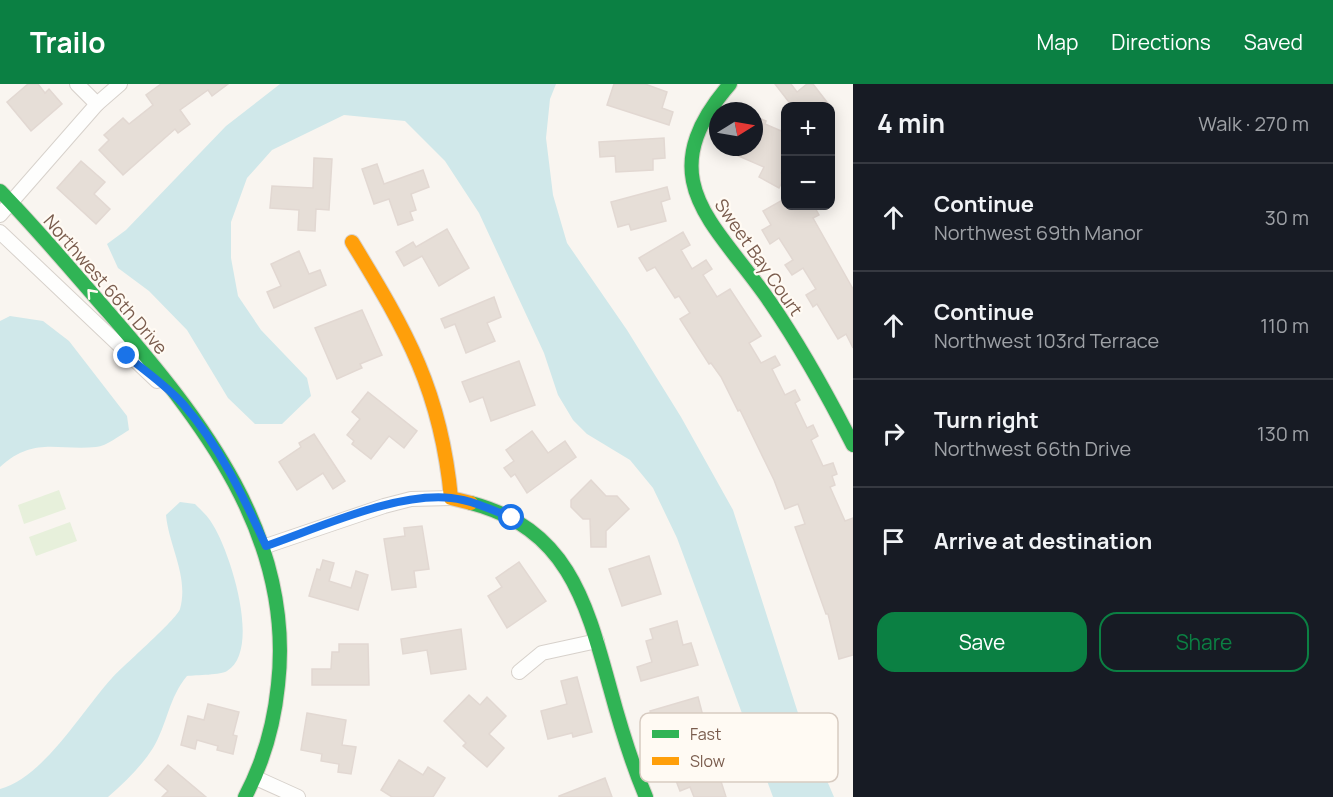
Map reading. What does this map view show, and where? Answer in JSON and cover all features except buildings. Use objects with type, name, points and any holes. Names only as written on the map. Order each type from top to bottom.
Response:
[{"type":"street","points":[[77,84],[97,104]]},
{"type":"street","points":[[0,214],[97,104],[120,84]]},
{"type":"street","name":"Sweet Bay Court","points":[[730,84],[705,113],[697,131],[693,152],[697,196],[705,216],[747,268],[800,348],[853,445]]},
{"type":"street","name":"Northwest 66th Drive","points":[[0,191],[138,346],[182,403],[219,455],[241,493],[266,546],[277,590],[283,636],[280,689],[269,740],[256,778],[245,797]]},
{"type":"street","name":"Northwest 66th Drive","points":[[0,232],[127,356],[182,403]]},
{"type":"street","points":[[352,242],[402,323],[423,365],[437,405],[449,454],[451,498]]},
{"type":"street","points":[[266,546],[384,506],[411,500],[451,498],[512,518],[537,535],[561,559],[579,585],[590,611],[617,716],[640,780]]},
{"type":"street","points":[[519,672],[542,653],[597,641]]},
{"type":"street","points":[[256,778],[298,797]]},
{"type":"street","points":[[641,782],[646,797]]},
{"type":"green space","points":[[59,490],[66,509],[24,524],[18,505]]},
{"type":"green space","points":[[70,522],[77,541],[36,556],[29,537]]},
{"type":"water","points":[[280,84],[556,84],[550,99],[546,138],[553,195],[567,243],[627,330],[681,417],[733,510],[798,713],[742,713],[677,538],[653,488],[630,460],[587,434],[573,420],[558,395],[544,353],[479,213],[445,161],[405,121],[344,115],[272,150],[247,178],[231,222],[231,258],[238,296],[261,330],[307,378],[311,396],[282,424],[255,424],[228,398],[187,330],[149,291],[118,268],[107,244],[126,230],[226,126]]},
{"type":"water","points":[[10,316],[43,321],[69,341],[127,416],[129,430],[96,447],[46,447],[24,451],[0,467],[0,321]]},
{"type":"water","points":[[180,502],[195,504],[207,516],[227,556],[240,600],[242,643],[237,660],[224,672],[187,676],[176,693],[153,748],[138,768],[108,797],[0,797],[0,789],[31,772],[46,758],[112,678],[160,632],[180,609],[182,585],[166,515]]},
{"type":"water","points":[[767,782],[828,782],[834,797],[773,797]]},
{"type":"traffic: fast","points":[[730,84],[706,118],[694,147],[692,174],[699,199],[712,224],[793,336],[853,445]]},
{"type":"traffic: fast","points":[[0,191],[109,313],[177,395],[207,438],[234,483],[256,530],[272,579],[279,631],[278,685],[267,743],[258,770],[245,797]]},
{"type":"traffic: fast","points":[[471,503],[504,515],[530,531],[551,550],[568,573],[592,626],[626,743],[646,797]]},
{"type":"traffic: slow","points":[[352,242],[405,334],[430,394],[446,460],[451,498],[471,503]]},
{"type":"route","points":[[127,356],[182,403],[219,455],[241,493],[266,546],[384,506],[411,500],[451,498],[512,518]]}]
